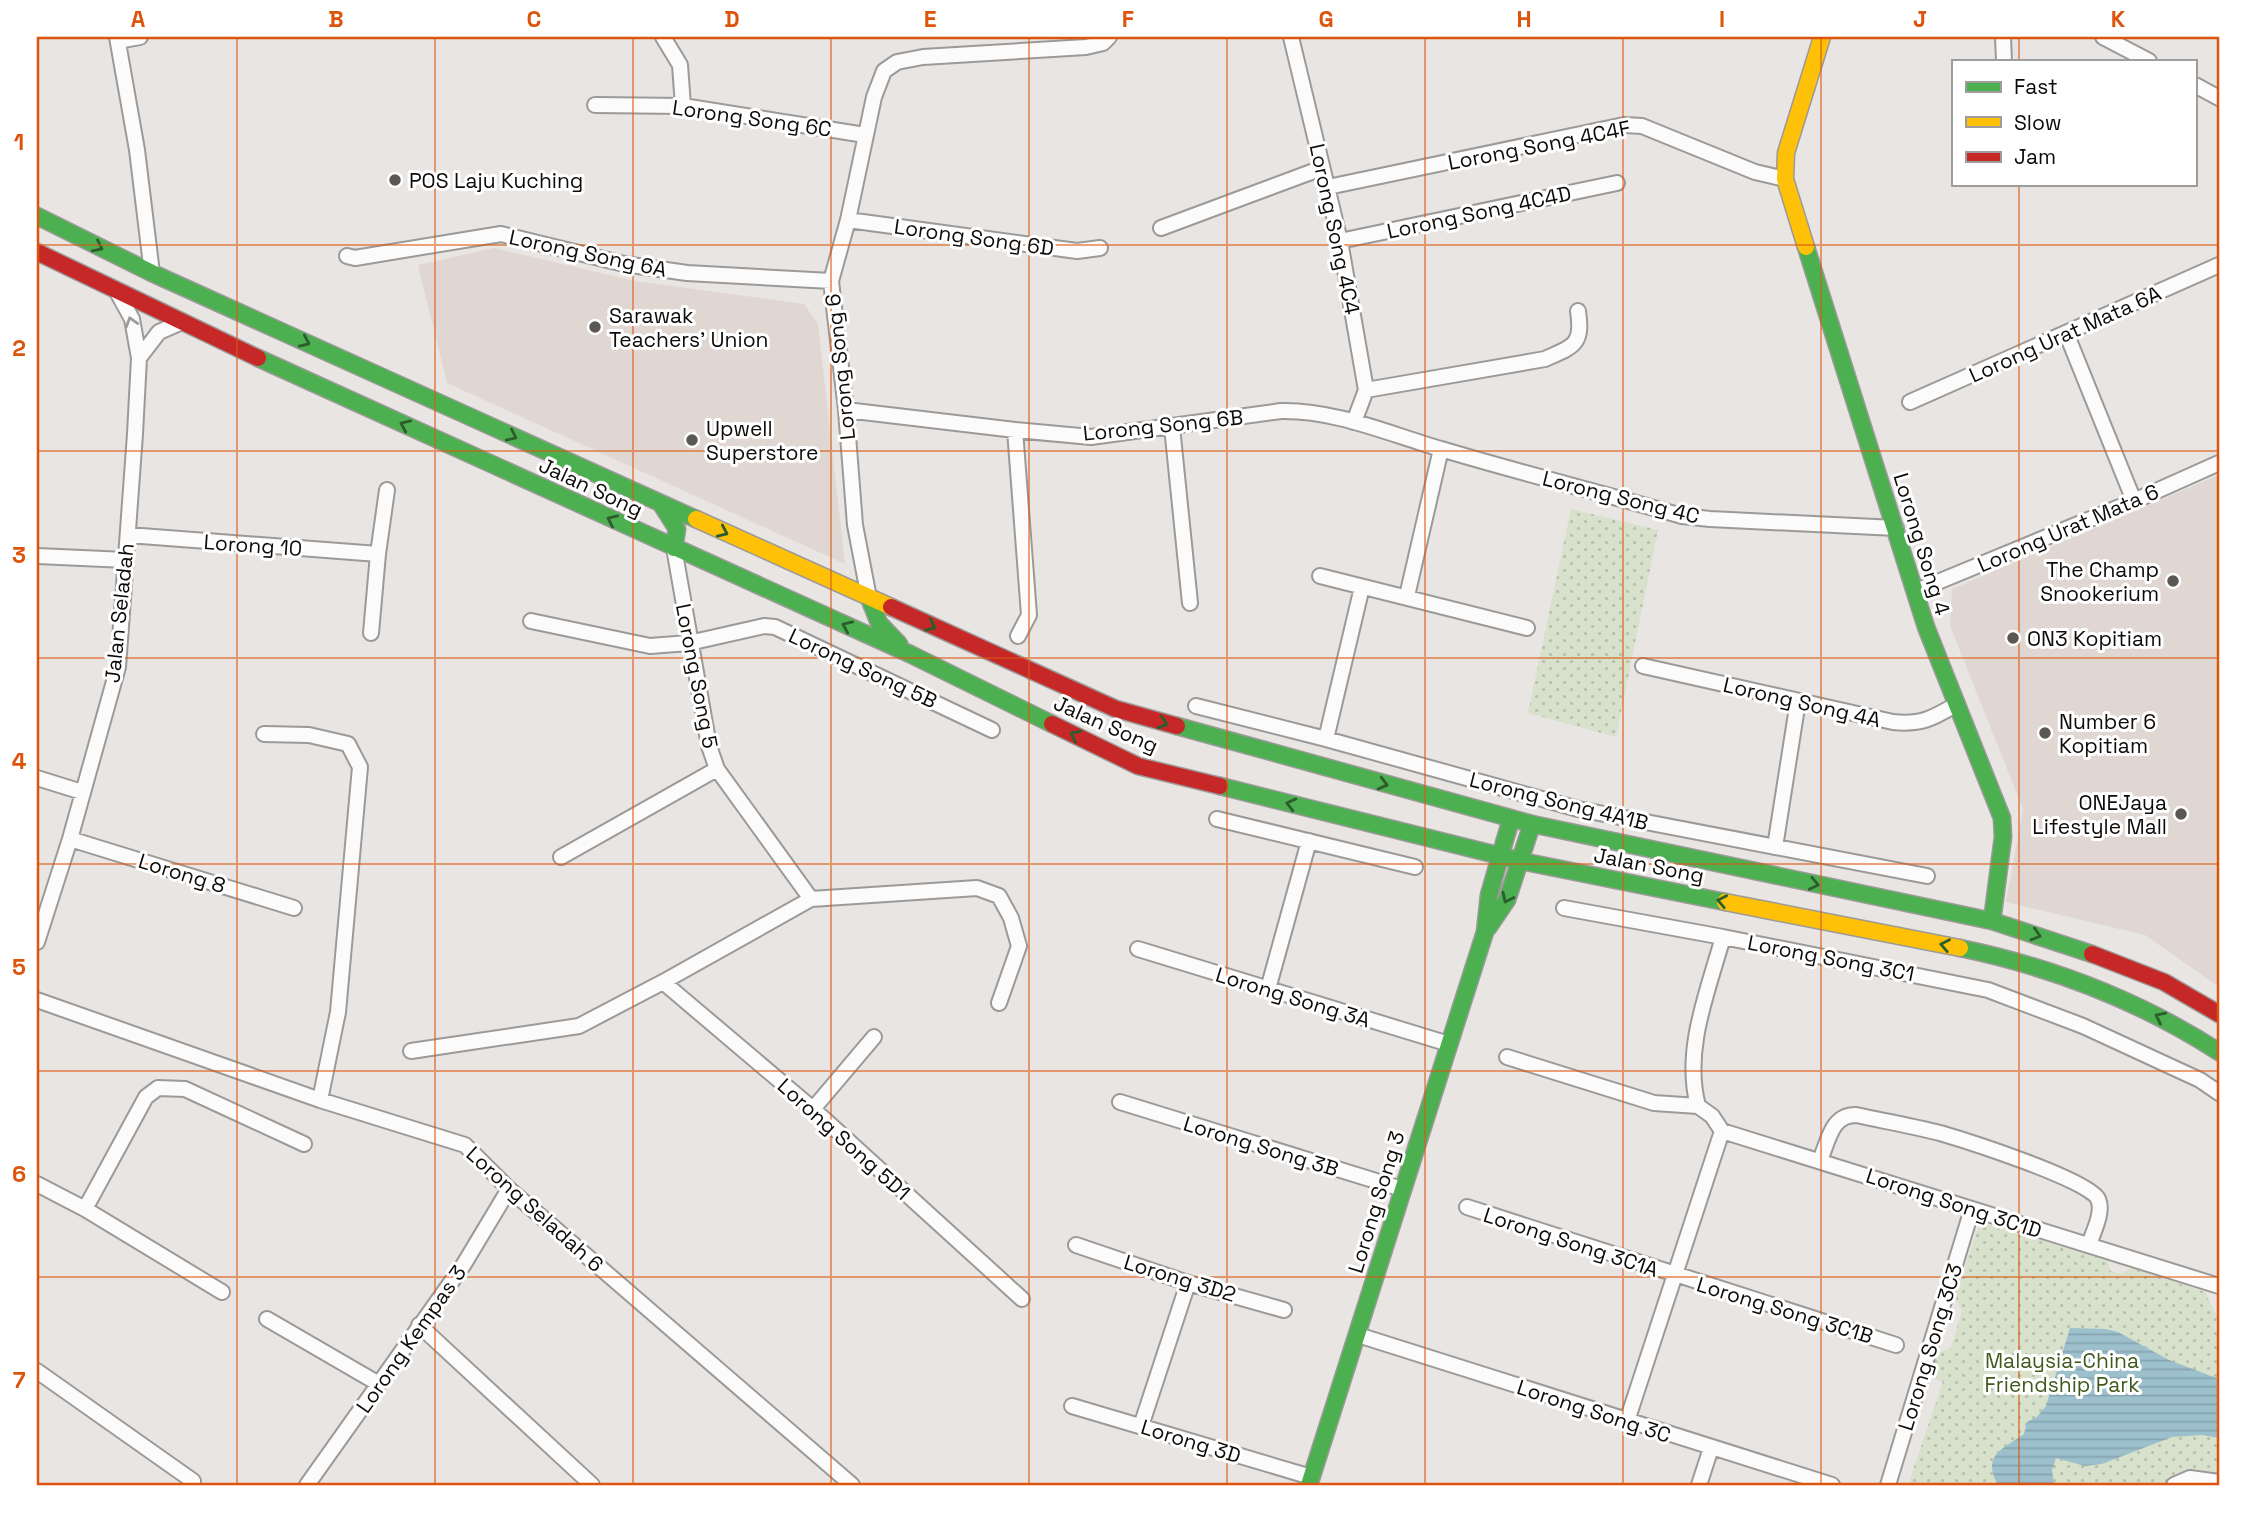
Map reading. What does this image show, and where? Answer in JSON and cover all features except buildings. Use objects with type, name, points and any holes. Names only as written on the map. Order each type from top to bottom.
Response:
[{"type":"main road","points":[[1785,179],[1786,153],[1822,37]]},
{"type":"main road","name":"Lorong Song 4","points":[[1785,179],[1926,627],[2004,826],[1992,921]]},
{"type":"main road","name":"Jalan Song","points":[[37,216],[152,273],[1116,709],[1511,819],[1992,921],[2110,960],[2164,982],[2219,1014]]},
{"type":"main road","name":"Jalan Song","points":[[37,252],[181,322],[910,654],[1138,766],[1500,856],[2008,958],[2121,998],[2177,1025],[2219,1052]]},
{"type":"main road","points":[[661,503],[677,528],[679,536],[674,548]]},
{"type":"main road","points":[[869,598],[878,623],[910,654]]},
{"type":"main road","name":"Lorong Song 3","points":[[1310,1481],[1485,932],[1489,895],[1511,819]]},
{"type":"main road","name":"Lorong Song 3","points":[[1485,932],[1507,900],[1532,824]]},
{"type":"street","points":[[140,37],[118,39],[137,150],[152,273]]},
{"type":"street","points":[[663,37],[680,65],[683,106]]},
{"type":"street","name":"Lorong Song 6","points":[[869,598],[855,525],[846,410],[831,282],[848,220],[874,97],[884,71],[897,62],[944,55],[1086,47],[1103,43],[1109,37]]},
{"type":"street","name":"Lorong Song 4C4","points":[[1292,37],[1340,241],[1366,390]]},
{"type":"street","points":[[2003,37],[2004,60]]},
{"type":"street","points":[[2103,37],[2148,60]]},
{"type":"street","points":[[2196,86],[2219,98]]},
{"type":"street","name":"Lorong Song 6C","points":[[595,105],[683,106],[865,135]]},
{"type":"street","name":"Lorong Song 4C4F","points":[[1328,187],[1624,125],[1642,126],[1755,172],[1785,179]]},
{"type":"street","points":[[1161,228],[1322,168]]},
{"type":"street","name":"Lorong Song 4C4D","points":[[1340,241],[1617,183]]},
{"type":"street","name":"Lorong Song 6D","points":[[848,220],[1077,251],[1100,248]]},
{"type":"street","name":"Lorong Song 6A","points":[[346,256],[355,258],[501,234],[625,264],[687,273],[831,282]]},
{"type":"street","name":"Lorong Urat Mata 6A","points":[[1910,402],[2067,335],[2219,265]]},
{"type":"street","name":"Jalan Seladah","points":[[37,942],[71,839],[118,667],[139,358],[132,319],[116,289]]},
{"type":"street","points":[[1354,422],[1366,390],[1545,359],[1563,351],[1578,340],[1581,328],[1578,311]]},
{"type":"street","points":[[139,358],[159,332],[181,322]]},
{"type":"street","points":[[2067,335],[2134,501]]},
{"type":"street","name":"Lorong Song 6B","points":[[846,410],[1091,437],[1281,411],[1308,412],[1354,422]]},
{"type":"street","name":"Lorong Song 4C","points":[[1354,422],[1682,516],[1896,528]]},
{"type":"street","points":[[1172,427],[1189,603]]},
{"type":"street","points":[[1015,430],[1029,615],[1018,636]]},
{"type":"street","points":[[1407,596],[1441,449]]},
{"type":"street","name":"Lorong Urat Mata 6","points":[[1916,592],[2219,463]]},
{"type":"street","points":[[371,632],[387,490]]},
{"type":"street","name":"Lorong 10","points":[[128,535],[378,554]]},
{"type":"street","name":"Lorong Song 5","points":[[674,548],[709,746],[717,769],[811,899]]},
{"type":"street","points":[[37,556],[126,560]]},
{"type":"street","points":[[1320,576],[1527,628]]},
{"type":"street","points":[[1326,739],[1362,587]]},
{"type":"street","name":"Lorong Song 5B","points":[[531,621],[650,646],[689,643],[764,626],[775,626],[992,730]]},
{"type":"street","name":"Lorong Song 4A","points":[[1643,666],[1893,722],[1914,724],[1927,721],[1957,704]]},
{"type":"street","points":[[1775,847],[1798,701]]},
{"type":"street","name":"Lorong Song 4A1B","points":[[1196,706],[1578,809],[1927,876]]},
{"type":"street","points":[[264,734],[309,734],[348,744],[360,767],[338,1012],[320,1100]]},
{"type":"street","points":[[561,856],[717,769]]},
{"type":"street","points":[[37,778],[82,792]]},
{"type":"street","points":[[1217,819],[1415,867]]},
{"type":"street","name":"Lorong 8","points":[[71,839],[294,908]]},
{"type":"street","points":[[1268,989],[1309,841]]},
{"type":"street","points":[[411,1051],[579,1026],[811,899],[977,888],[999,896],[1011,918],[1019,946],[999,1003]]},
{"type":"street","points":[[1564,908],[1723,937]]},
{"type":"street","name":"Lorong Song 3C1","points":[[1698,1107],[1693,1082],[1696,1033],[1723,937],[1988,990],[2084,1026],[2200,1080],[2219,1093]]},
{"type":"street","name":"Lorong Song 3A","points":[[1138,948],[1449,1044]]},
{"type":"street","name":"Lorong Song 5D1","points":[[663,982],[813,1110],[1022,1299]]},
{"type":"street","name":"Lorong Seladah 6","points":[[37,1000],[320,1100],[465,1145],[509,1189],[852,1485]]},
{"type":"street","points":[[813,1110],[874,1037]]},
{"type":"street","points":[[1507,1057],[1654,1103],[1698,1107],[1712,1116],[1722,1131],[1627,1421]]},
{"type":"street","points":[[85,1209],[146,1097],[158,1088],[185,1088],[304,1144]]},
{"type":"street","name":"Lorong Song 3B","points":[[1120,1102],[1402,1189]]},
{"type":"street","points":[[1820,1160],[1836,1122],[1845,1115],[1940,1133],[2058,1174],[2095,1194],[2099,1199],[2100,1209],[2089,1245]]},
{"type":"street","name":"Lorong Song 3C1D","points":[[1722,1131],[2219,1286]]},
{"type":"street","points":[[37,1184],[85,1209],[222,1292]]},
{"type":"street","name":"Lorong Kempas 3","points":[[307,1485],[464,1264],[509,1189]]},
{"type":"street","name":"Lorong Song 3C1A","points":[[1467,1208],[1675,1276]]},
{"type":"street","name":"Lorong Song 3C3","points":[[1888,1485],[1972,1209]]},
{"type":"street","name":"Lorong 3D2","points":[[1076,1245],[1188,1283],[1284,1310]]},
{"type":"street","name":"Lorong Song 3C1B","points":[[1675,1276],[1896,1345]]},
{"type":"street","points":[[1141,1426],[1188,1283]]},
{"type":"street","points":[[267,1319],[379,1384]]},
{"type":"street","points":[[419,1325],[592,1485]]},
{"type":"street","name":"Lorong Song 3C","points":[[1358,1335],[1832,1485]]},
{"type":"street","points":[[39,1377],[193,1481]]},
{"type":"street","name":"Lorong 3D","points":[[1072,1406],[1310,1481]]},
{"type":"street","points":[[1699,1485],[1711,1448]]},
{"type":"street","points":[[2174,1485],[2190,1478],[2219,1482]]},
{"type":"shaded area","points":[[494,248],[635,281],[804,304],[818,324],[845,564],[447,383],[418,265]]},
{"type":"shaded area","points":[[2219,475],[2219,987],[2145,935],[2006,902],[2023,809],[1950,626],[1952,589]]},
{"type":"green space","points":[[1571,509],[1658,530],[1616,737],[1528,713]]},
{"type":"green space","name":"Malaysia-China Friendship Park","points":[[1980,1222],[2108,1261],[2110,1271],[2122,1274],[2131,1268],[2205,1292],[2217,1317],[2215,1327],[2219,1342],[2219,1475],[2176,1473],[2165,1485],[1908,1485],[1943,1382],[1930,1377],[1936,1354],[1951,1348],[1962,1311],[1955,1297]]},
{"type":"water","points":[[2070,1328],[2118,1332],[2169,1360],[2219,1379],[2219,1438],[2202,1435],[2172,1437],[2102,1464],[2085,1466],[2056,1458],[2052,1470],[2054,1485],[1998,1485],[1993,1475],[1993,1459],[2024,1434],[2027,1422],[2037,1417],[2046,1406]]},
{"type":"traffic: fast","points":[[37,216],[152,273],[696,519]]},
{"type":"traffic: fast","points":[[1806,247],[1926,627],[2002,818],[2003,837],[1992,921]]},
{"type":"traffic: fast","points":[[258,358],[910,654],[1052,724]]},
{"type":"traffic: fast","points":[[661,504],[677,529],[674,548]]},
{"type":"traffic: fast","points":[[869,598],[879,623],[899,644]]},
{"type":"traffic: fast","points":[[1177,726],[1532,824],[1992,921],[2092,954]]},
{"type":"traffic: fast","points":[[1220,786],[1521,861],[1725,902]]},
{"type":"traffic: fast","points":[[1309,1485],[1485,932],[1489,895],[1511,819]]},
{"type":"traffic: fast","points":[[1488,928],[1507,900],[1532,824]]},
{"type":"traffic: fast","points":[[1960,948],[2028,965],[2094,988],[2158,1017],[2219,1052]]},
{"type":"traffic: slow","points":[[1806,247],[1785,179],[1786,153],[1822,37]]},
{"type":"traffic: slow","points":[[696,519],[891,607]]},
{"type":"traffic: slow","points":[[1725,902],[1960,948]]},
{"type":"traffic: jam","points":[[37,252],[258,358]]},
{"type":"traffic: jam","points":[[891,607],[1116,709],[1177,726]]},
{"type":"traffic: jam","points":[[1052,724],[1138,766],[1220,786]]},
{"type":"traffic: jam","points":[[2092,954],[2164,982],[2219,1014]]},
{"type":"place","name":"POS Laju Kuching","points":[[395,180]]},
{"type":"place","name":"Sarawak Teachers' Union","points":[[595,327]]},
{"type":"place","name":"Upwell Superstore","points":[[692,440]]},
{"type":"place","name":"The Champ Snookerium","points":[[2173,581]]},
{"type":"place","name":"ON3 Kopitiam","points":[[2013,638]]},
{"type":"place","name":"Number 6 Kopitiam","points":[[2045,733]]},
{"type":"place","name":"ONEJaya Lifestyle Mall","points":[[2181,814]]}]
